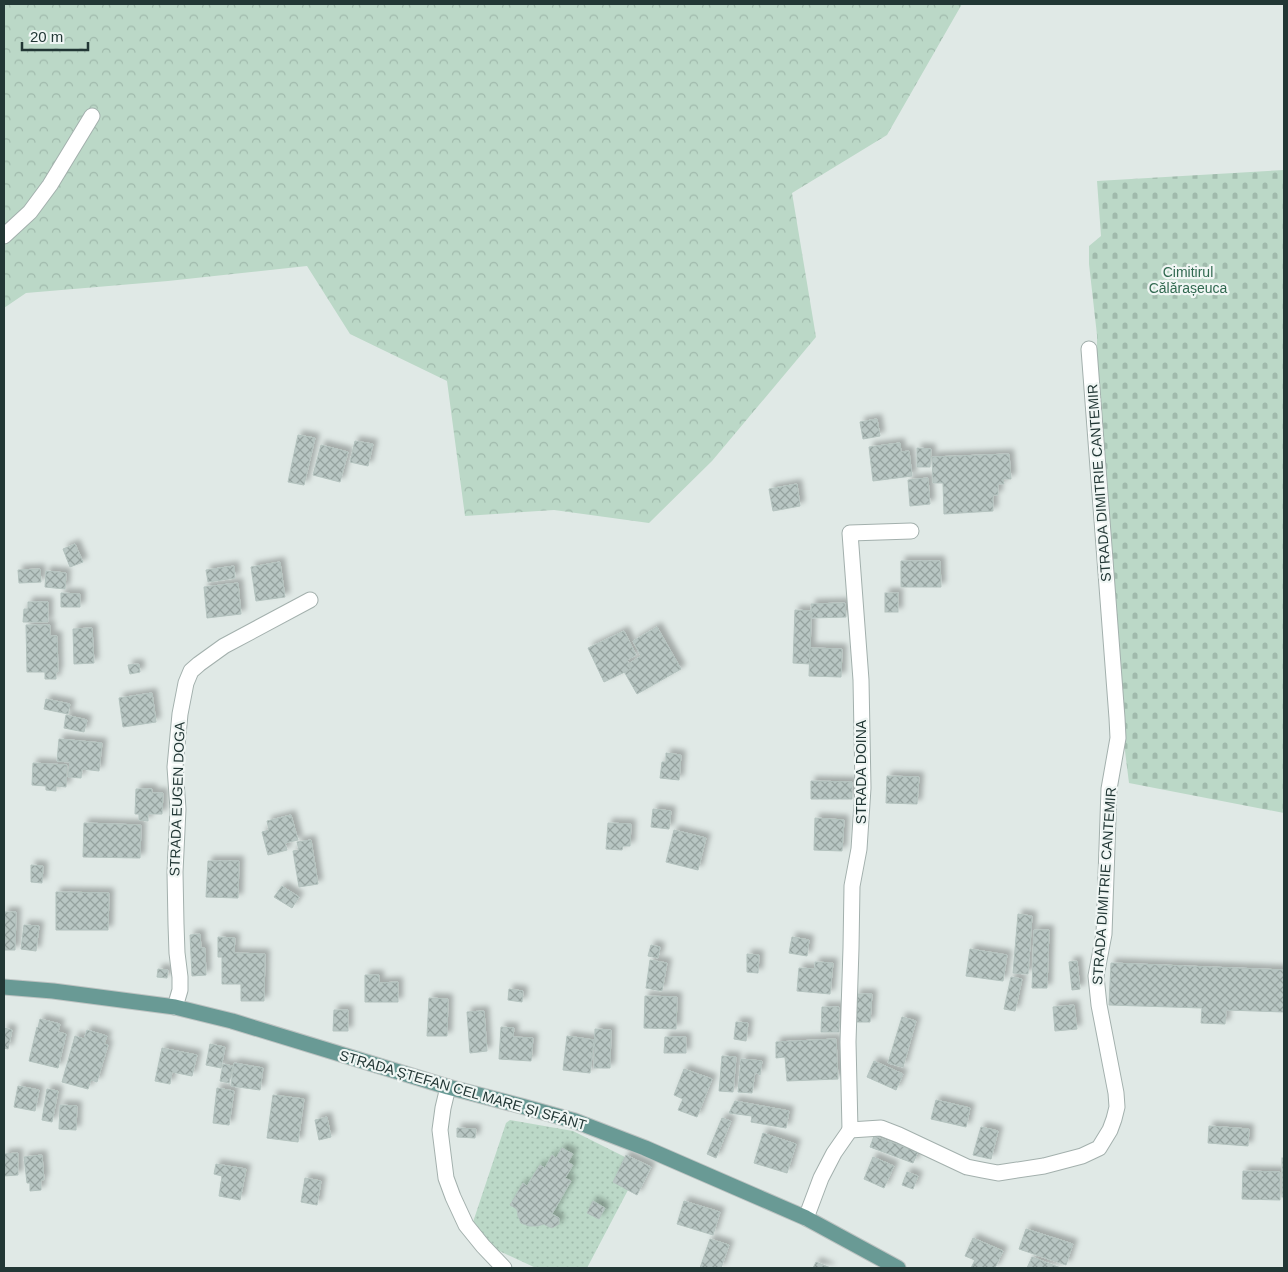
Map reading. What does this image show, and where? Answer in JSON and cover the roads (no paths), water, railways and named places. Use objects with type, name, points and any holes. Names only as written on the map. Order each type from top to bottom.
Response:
[{"type":"main road","name":"STRADA ȘTEFAN CEL MARE ȘI SFÂNT","points":[[4,987],[53,991],[175,1007],[232,1021],[448,1087],[575,1121],[645,1148],[806,1218],[876,1262],[898,1268]]},
{"type":"street","points":[[4,236],[30,212],[50,185],[92,116]]},
{"type":"street","name":"STRADA DIMITRIE CANTEMIR","points":[[850,1130],[880,1128],[967,1167],[998,1173],[1044,1166],[1090,1153],[1099,1148],[1110,1130],[1114,1119],[1117,1107],[1116,1093],[1099,1005],[1096,976],[1104,934],[1109,789],[1118,738],[1118,718],[1089,349]]},
{"type":"street","name":"STRADA DOINA","points":[[850,1130],[848,1042],[852,886],[859,849],[863,788],[861,680],[850,534],[911,531]]},
{"type":"street","name":"STRADA EUGEN DOGA","points":[[175,1007],[180,990],[180,977],[176,924],[175,872],[178,809],[175,766],[180,714],[186,683],[195,668],[224,646],[310,600]]},
{"type":"street","points":[[448,1087],[440,1130],[446,1178],[466,1225],[504,1268]]},
{"type":"street","points":[[806,1218],[821,1178],[834,1153],[850,1130]]},
{"type":"park label","name":"Cimitirul Călărașeuca","points":[[1188,280]]}]
